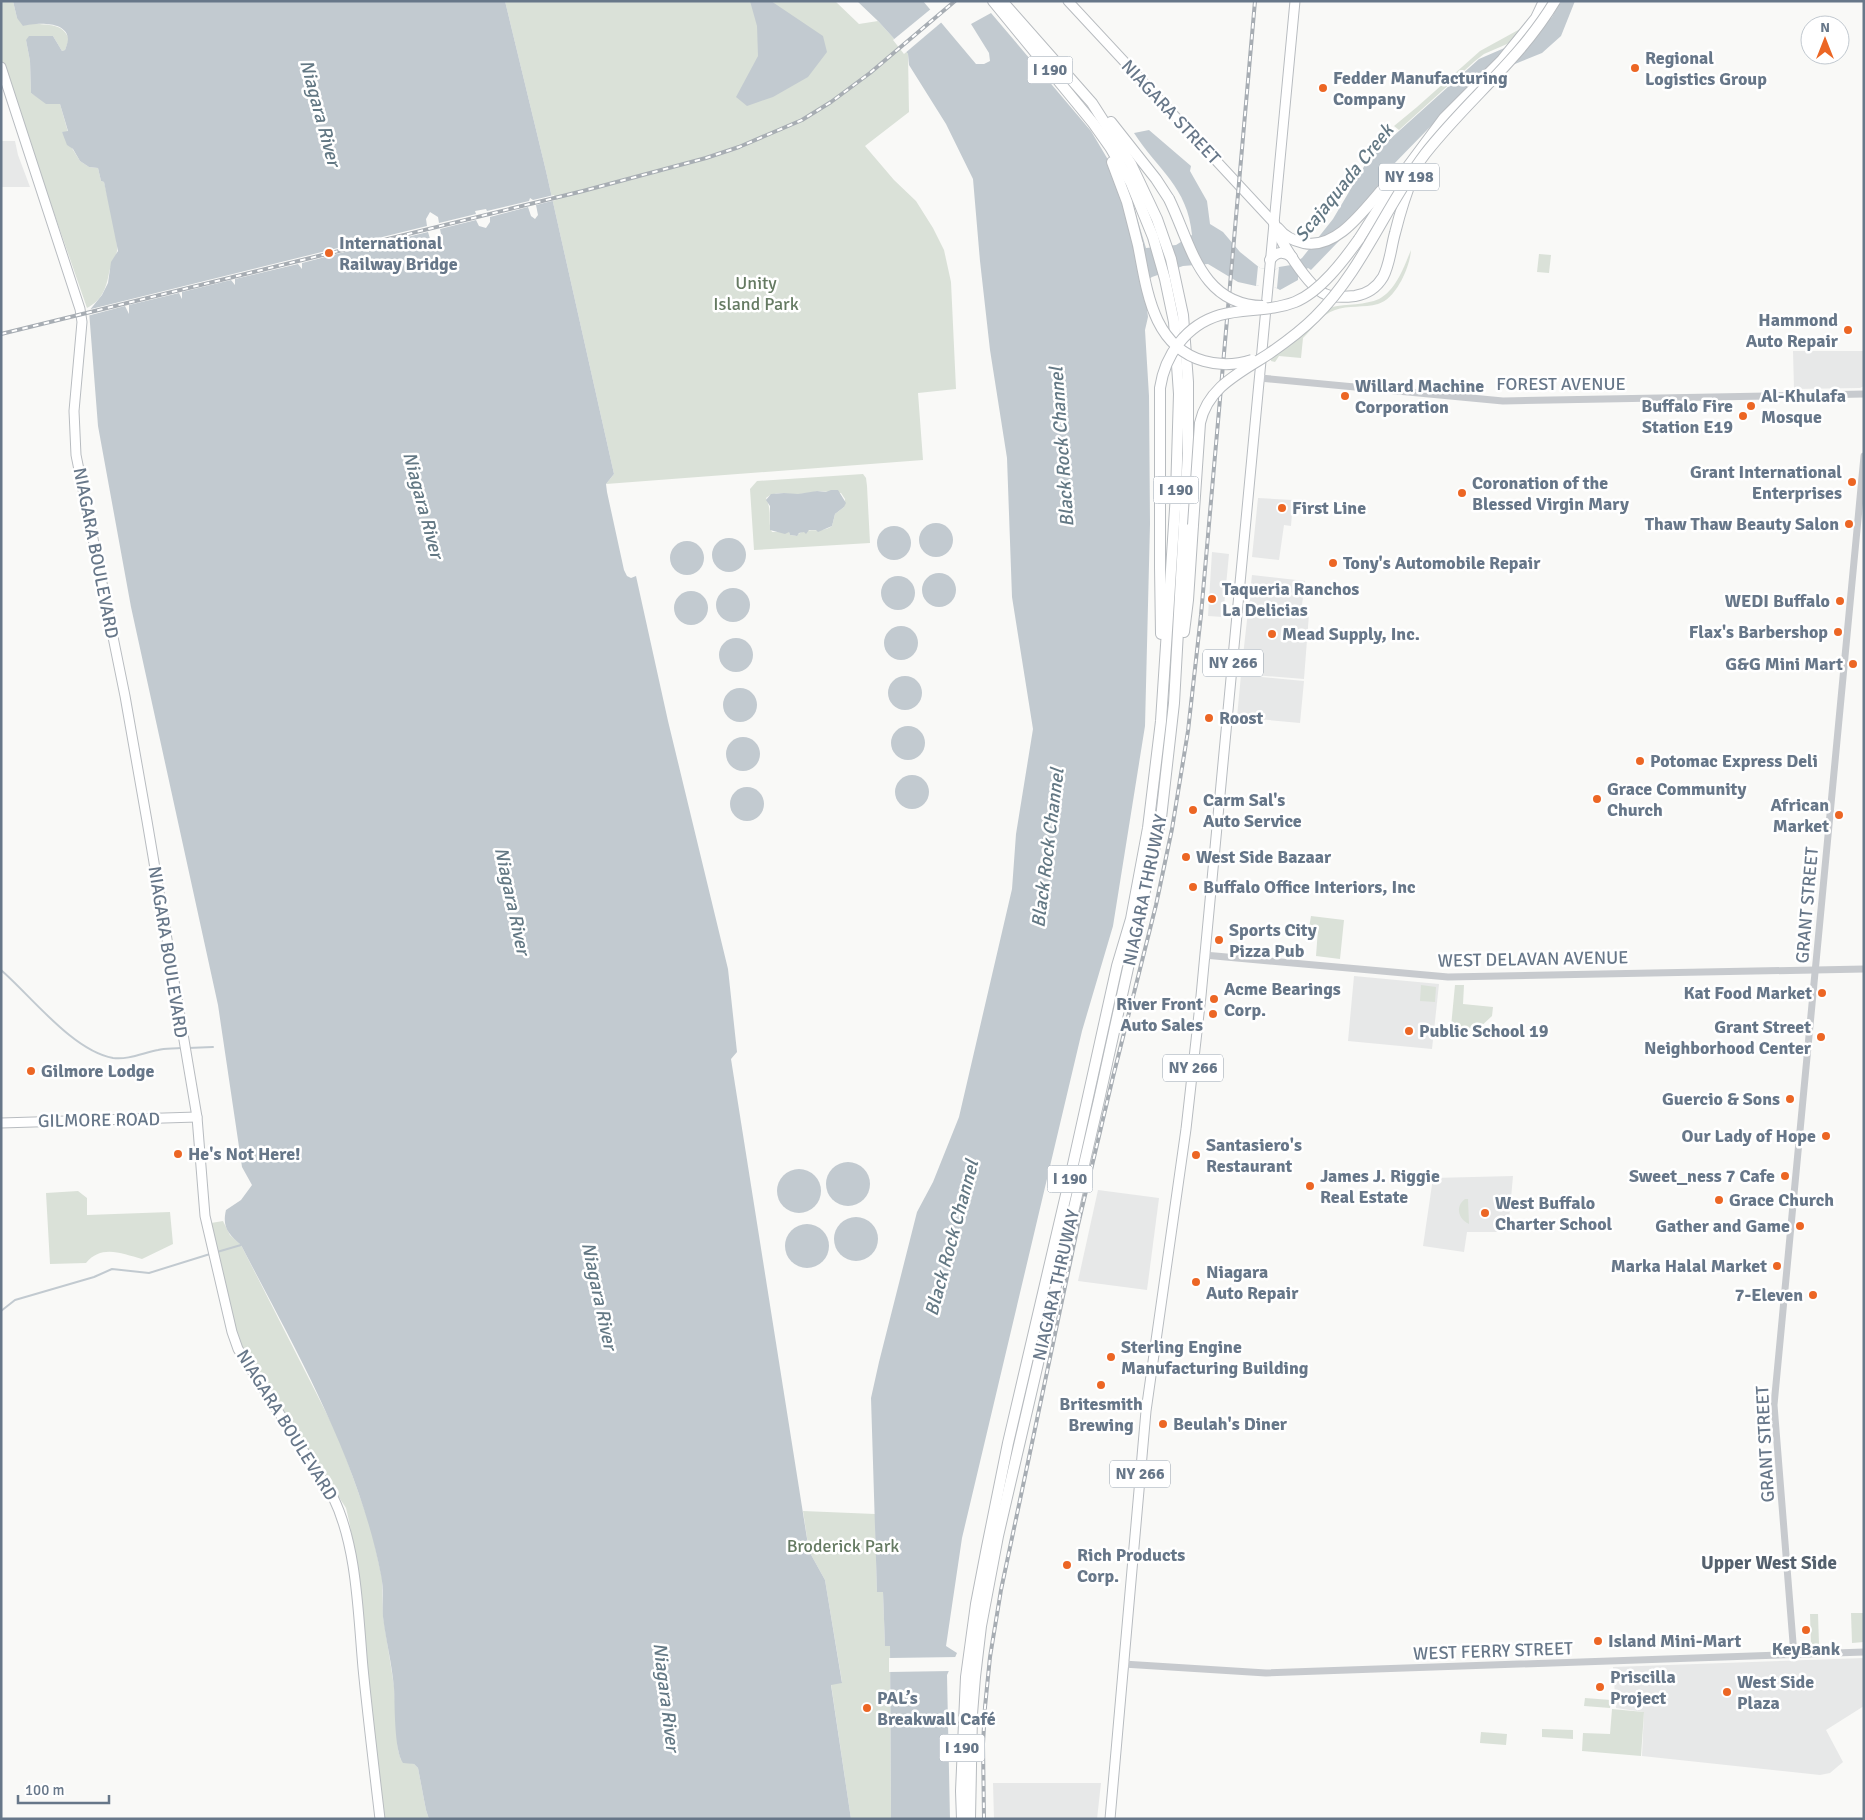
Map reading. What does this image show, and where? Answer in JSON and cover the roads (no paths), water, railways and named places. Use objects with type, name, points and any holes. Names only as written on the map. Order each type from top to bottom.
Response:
[{"type":"highway","name":"NIAGARA THRUWAY","points":[[973,1655],[981,1626],[1006,1499],[1101,1090],[1161,818],[1174,703],[1188,444],[1186,347],[1178,288],[1157,235],[1131,183],[1110,147],[1093,123],[993,1]]},
{"type":"highway","name":"NIAGARA THRUWAY","points":[[962,1819],[961,1791],[976,1604],[1008,1443],[1117,966],[1131,919],[1148,828],[1163,702],[1175,504],[1179,394],[1174,322],[1150,204],[1131,164],[1092,102],[1002,1]]},
{"type":"highway","name":"NY 198","points":[[1282,306],[1296,302],[1307,295],[1320,285],[1345,259],[1414,164],[1444,118],[1502,60],[1536,18],[1544,1]]},
{"type":"highway","name":"NY 198","points":[[1269,354],[1301,330],[1338,292],[1361,258],[1414,164],[1515,57],[1540,26],[1555,1]]},
{"type":"highway","points":[[1092,102],[1126,139],[1169,199],[1199,269],[1211,284],[1222,293],[1239,301],[1256,305],[1282,306]]},
{"type":"highway","points":[[1093,123],[1118,173],[1127,202],[1153,312],[1161,329],[1169,339],[1190,356],[1217,364],[1242,363],[1269,354]]},
{"type":"highway","points":[[1274,223],[1288,237],[1307,244],[1328,241],[1341,234],[1391,178],[1414,164]]},
{"type":"highway","points":[[1274,223],[1278,236],[1312,284],[1326,295],[1343,297],[1362,294],[1374,287],[1383,277],[1414,164]]},
{"type":"highway","points":[[1270,264],[1273,256],[1280,252],[1287,253],[1294,259]]},
{"type":"highway","points":[[1163,702],[1160,567],[1160,388],[1162,373],[1168,359],[1183,337],[1208,320],[1220,315],[1282,306]]},
{"type":"highway","points":[[1174,703],[1188,600],[1200,431],[1205,408],[1224,383],[1269,354]]},
{"type":"highway","name":"NIAGARA THRUWAY","points":[[970,1819],[971,1677]]},
{"type":"main road","name":"NIAGARA STREET","points":[[1068,1],[1274,223]]},
{"type":"main road","points":[[1274,223],[1295,1]]},
{"type":"main road","name":"NIAGARA BOULEVARD","points":[[1,67],[80,309],[82,322],[74,419],[76,455],[125,696],[197,1117],[205,1216],[235,1340],[333,1497],[347,1531],[356,1596],[380,1819]]},
{"type":"main road","name":"NY 266","points":[[1110,1819],[1146,1411],[1186,1129],[1274,223]]},
{"type":"main road","name":"GILMORE ROAD","points":[[1,1123],[197,1117]]},
{"type":"street","name":"FOREST AVENUE","points":[[1260,378],[1503,401],[1864,394]]},
{"type":"street","name":"GRANT STREET","points":[[1794,1655],[1774,1405],[1864,456]]},
{"type":"street","name":"WEST DELAVAN AVENUE","points":[[1204,955],[1448,977],[1864,969]]},
{"type":"street","name":"WEST FERRY STREET","points":[[1123,1664],[1266,1673],[1864,1652]]},
{"type":"water","name":"Niagara River","points":[[13,1],[505,1],[546,171],[614,474],[606,484],[624,570],[627,576],[631,578],[636,576],[668,721],[728,969],[737,1052],[731,1059],[809,1551],[825,1580],[842,1683],[831,1685],[851,1819],[429,1819],[418,1768],[414,1764],[403,1763],[400,1757],[396,1738],[393,1679],[383,1617],[382,1580],[371,1531],[341,1447],[323,1405],[241,1245],[229,1234],[226,1226],[226,1210],[241,1200],[252,1185],[242,1167],[218,1005],[131,607],[98,426],[89,311],[102,295],[108,283],[111,262],[118,251],[104,182],[101,181],[98,168],[89,167],[80,161],[73,149],[67,145],[62,132],[68,131],[60,104],[46,104],[31,93],[30,61],[26,40],[29,36],[53,36],[62,51],[65,50],[68,42],[66,33],[62,29],[49,24],[23,26],[17,18]]},
{"type":"water","points":[[750,1],[771,1],[823,36],[827,52],[808,77],[773,97],[747,106],[736,97],[758,56],[757,26]]},
{"type":"water","name":"Black Rock Channel","points":[[857,1],[923,1],[976,64],[984,64],[990,61],[989,53],[971,24],[991,13],[1091,131],[1107,158],[1124,203],[1132,201],[1146,248],[1176,245],[1192,235],[1189,218],[1178,191],[1134,133],[1149,130],[1191,166],[1190,171],[1207,201],[1210,224],[1223,232],[1240,252],[1260,268],[1275,270],[1279,267],[1291,265],[1302,258],[1333,219],[1369,158],[1479,59],[1523,40],[1552,17],[1560,1],[1575,1],[1561,36],[1542,53],[1510,66],[1458,101],[1390,168],[1338,242],[1311,270],[1308,268],[1298,275],[1298,280],[1280,290],[1268,285],[1256,286],[1238,282],[1208,264],[1183,266],[1152,277],[1144,282],[1148,317],[1145,330],[1149,396],[1150,524],[1145,726],[1113,926],[1082,1031],[962,1538],[946,1646],[957,1653],[947,1675],[950,1819],[891,1819],[890,1646],[885,1646],[883,1592],[877,1592],[871,1398],[917,1212],[933,1182],[959,1117],[1012,889],[1016,834],[1033,729],[1012,597],[1007,458],[990,350],[973,179],[946,124],[909,65],[908,54]]},
{"type":"water","points":[[838,490],[846,503],[835,514],[832,526],[818,532],[816,530],[809,530],[806,534],[804,532],[799,533],[797,536],[790,535],[789,532],[785,534],[770,530],[770,506],[766,500],[771,494],[798,494]]},
{"type":"water","points":[[936,523],[948,528],[953,540],[948,552],[936,557],[924,552],[919,540],[924,528]]},
{"type":"water","points":[[894,526],[906,531],[911,543],[906,555],[894,560],[882,555],[877,543],[882,531]]},
{"type":"water","points":[[729,538],[741,543],[746,555],[741,567],[729,572],[717,567],[712,555],[717,543]]},
{"type":"water","points":[[687,541],[699,546],[704,558],[699,570],[687,575],[675,570],[670,558],[675,546]]},
{"type":"water","points":[[939,573],[951,578],[956,590],[951,602],[939,607],[927,602],[922,590],[927,578]]},
{"type":"water","points":[[898,576],[910,581],[915,593],[910,605],[898,610],[886,605],[881,593],[886,581]]},
{"type":"water","points":[[733,588],[745,593],[750,605],[745,617],[733,622],[721,617],[716,605],[721,593]]},
{"type":"water","points":[[691,591],[703,596],[708,608],[703,620],[691,625],[679,620],[674,608],[679,596]]},
{"type":"water","points":[[901,626],[913,631],[918,643],[913,655],[901,660],[889,655],[884,643],[889,631]]},
{"type":"water","points":[[736,638],[748,643],[753,655],[748,667],[736,672],[724,667],[719,655],[724,643]]},
{"type":"water","points":[[905,676],[917,681],[922,693],[917,705],[905,710],[893,705],[888,693],[893,681]]},
{"type":"water","points":[[740,688],[752,693],[757,705],[752,717],[740,722],[728,717],[723,705],[728,693]]},
{"type":"water","points":[[908,726],[920,731],[925,743],[920,755],[908,760],[896,755],[891,743],[896,731]]},
{"type":"water","points":[[743,737],[755,742],[760,754],[755,766],[743,771],[731,766],[726,754],[731,742]]},
{"type":"water","points":[[912,775],[924,780],[929,792],[924,804],[912,809],[900,804],[895,792],[900,780]]},
{"type":"water","points":[[747,787],[759,792],[764,804],[759,816],[747,821],[735,816],[730,804],[735,792]]},
{"type":"water","points":[[848,1162],[860,1166],[866,1172],[870,1184],[866,1196],[860,1202],[848,1206],[836,1202],[830,1196],[826,1184],[830,1172],[836,1166]]},
{"type":"water","points":[[799,1169],[811,1173],[817,1179],[821,1191],[817,1203],[811,1209],[799,1213],[787,1209],[781,1203],[777,1191],[781,1179],[787,1173]]},
{"type":"water","points":[[856,1217],[868,1221],[874,1227],[878,1239],[874,1251],[868,1257],[856,1261],[844,1257],[838,1251],[834,1239],[838,1227],[844,1221]]},
{"type":"water","points":[[807,1224],[819,1228],[825,1234],[829,1246],[825,1258],[819,1264],[807,1268],[795,1264],[789,1258],[785,1246],[789,1234],[795,1228]]},
{"type":"waterway","points":[[1,970],[68,1034],[98,1053],[113,1058],[124,1058],[161,1049],[181,1048]]},
{"type":"waterway","points":[[188,1048],[213,1047]]},
{"type":"waterway","points":[[217,1252],[241,1245]]},
{"type":"waterway","points":[[1,1311],[15,1300],[94,1277],[112,1269],[149,1273],[210,1254]]},
{"type":"railway","points":[[1,334],[583,191],[706,158],[739,147],[802,120],[831,102],[870,73],[955,1]]},
{"type":"railway","points":[[984,1819],[983,1744],[985,1707],[990,1657],[1001,1590],[1078,1225],[1156,905],[1172,829],[1188,731],[1201,615],[1255,1]]},
{"type":"place","name":"Regional Logistics Group","points":[[1635,68]]},
{"type":"place","name":"Fedder Manufacturing Company","points":[[1323,88]]},
{"type":"place","name":"International Railway Bridge","points":[[329,253]]},
{"type":"place","name":"Hammond Auto Repair","points":[[1848,330]]},
{"type":"place","name":"Willard Machine Corporation","points":[[1345,396]]},
{"type":"place","name":"Al-Khulafa Mosque","points":[[1751,406]]},
{"type":"place","name":"Buffalo Fire Station E19","points":[[1743,416]]},
{"type":"place","name":"Grant International Enterprises","points":[[1852,482]]},
{"type":"place","name":"Coronation of the Blessed Virgin Mary","points":[[1462,493]]},
{"type":"place","name":"First Line","points":[[1282,508]]},
{"type":"place","name":"Thaw Thaw Beauty Salon","points":[[1849,524]]},
{"type":"place","name":"Tony's Automobile Repair","points":[[1333,563]]},
{"type":"place","name":"Taqueria Ranchos La Delicias","points":[[1212,599]]},
{"type":"place","name":"WEDI Buffalo","points":[[1840,601]]},
{"type":"place","name":"Flax's Barbershop","points":[[1838,632]]},
{"type":"place","name":"Mead Supply, Inc.","points":[[1272,634]]},
{"type":"place","name":"G&G Mini Mart","points":[[1853,664]]},
{"type":"place","name":"Roost","points":[[1209,718]]},
{"type":"place","name":"Potomac Express Deli","points":[[1640,761]]},
{"type":"place","name":"Grace Community Church","points":[[1597,799]]},
{"type":"place","name":"Carm Sal's Auto Service","points":[[1193,810]]},
{"type":"place","name":"African Market","points":[[1839,815]]},
{"type":"place","name":"West Side Bazaar","points":[[1186,857]]},
{"type":"place","name":"Buffalo Office Interiors, Inc","points":[[1193,887]]},
{"type":"place","name":"Sports City Pizza Pub","points":[[1219,940]]},
{"type":"place","name":"Kat Food Market","points":[[1822,993]]},
{"type":"place","name":"Acme Bearings Corp.","points":[[1214,999]]},
{"type":"place","name":"River Front Auto Sales","points":[[1213,1014]]},
{"type":"place","name":"Public School 19","points":[[1409,1031]]},
{"type":"place","name":"Grant Street Neighborhood Center","points":[[1821,1037]]},
{"type":"place","name":"Gilmore Lodge","points":[[31,1071]]},
{"type":"place","name":"Guercio & Sons","points":[[1790,1099]]},
{"type":"place","name":"Our Lady of Hope","points":[[1826,1136]]},
{"type":"place","name":"He's Not Here!","points":[[178,1154]]},
{"type":"place","name":"Santasiero's Restaurant","points":[[1196,1155]]},
{"type":"place","name":"Sweet_ness 7 Cafe","points":[[1785,1176]]},
{"type":"place","name":"James J. Riggie Real Estate","points":[[1310,1186]]},
{"type":"place","name":"Grace Church","points":[[1719,1200]]},
{"type":"place","name":"West Buffalo Charter School","points":[[1485,1213]]},
{"type":"place","name":"Gather and Game","points":[[1800,1226]]},
{"type":"place","name":"Marka Halal Market","points":[[1777,1266]]},
{"type":"place","name":"Niagara Auto Repair","points":[[1196,1282]]},
{"type":"place","name":"7-Eleven","points":[[1813,1295]]},
{"type":"place","name":"Sterling Engine Manufacturing Building","points":[[1111,1357]]},
{"type":"place","name":"Britesmith Brewing","points":[[1101,1385]]},
{"type":"place","name":"Beulah's Diner","points":[[1163,1424]]},
{"type":"place","name":"Rich Products Corp.","points":[[1067,1565]]},
{"type":"place","name":"KeyBank","points":[[1806,1630]]},
{"type":"place","name":"Island Mini-Mart","points":[[1598,1641]]},
{"type":"place","name":"Priscilla Project","points":[[1600,1687]]},
{"type":"place","name":"West Side Plaza","points":[[1727,1692]]},
{"type":"place","name":"PAL’s Breakwall Café","points":[[867,1708]]},
{"type":"district","name":"Upper West Side","points":[[1769,1563]]},
{"type":"water label","name":"Scajaquada Creek","points":[[1344,183]]},
{"type":"park label","name":"Unity Island Park","points":[[756,293]]},
{"type":"park label","name":"Broderick Park","points":[[843,1546]]}]
